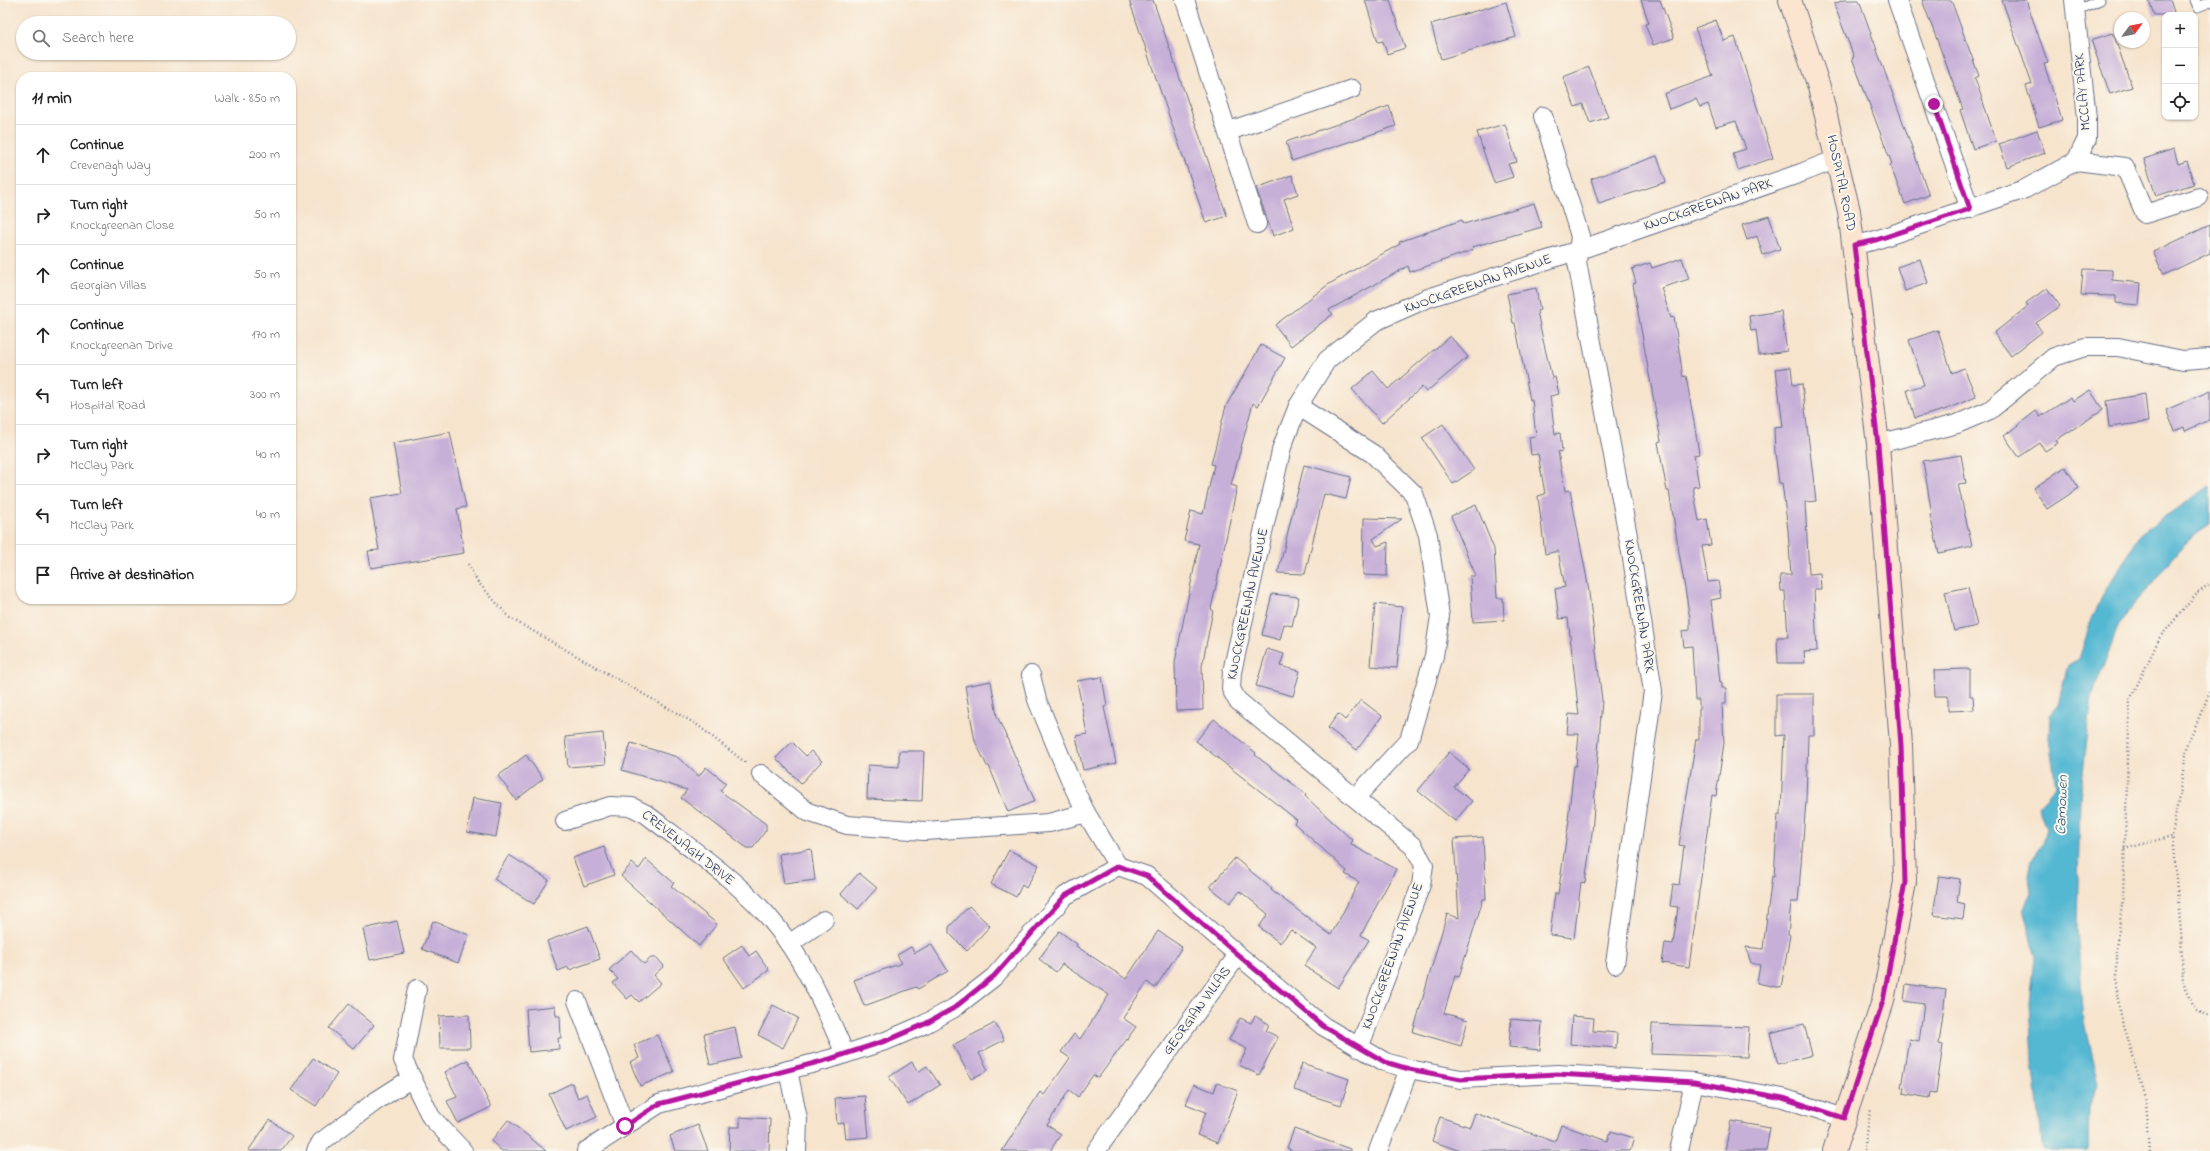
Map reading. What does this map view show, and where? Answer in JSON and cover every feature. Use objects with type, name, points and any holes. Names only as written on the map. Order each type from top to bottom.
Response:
[{"type":"main road","name":"HOSPITAL ROAD","points":[[1790,0],[1819,87],[1849,211],[1854,245],[1878,444],[1897,687],[1905,882],[1883,1001],[1834,1151]]},
{"type":"street","points":[[1185,0],[1257,224]]},
{"type":"street","points":[[1897,0],[1970,209]]},
{"type":"street","name":"MCCLAY PARK","points":[[2074,6],[2087,118],[2087,139],[2076,161]]},
{"type":"street","points":[[1228,131],[1352,89]]},
{"type":"street","name":"KNOCKGREENAN PARK","points":[[1543,116],[1580,236],[1577,262],[1586,318],[1631,552],[1653,691],[1615,964]]},
{"type":"street","name":"KNOCKGREENAN PARK","points":[[1579,250],[1801,173],[1837,159]]},
{"type":"street","points":[[1854,245],[1873,241],[2026,189],[2076,161],[2125,167],[2145,214],[2199,197]]},
{"type":"street","name":"KNOCKGREENAN AVENUE","points":[[1359,1048],[1421,885],[1424,865],[1414,847],[1356,797],[1237,700],[1231,689],[1232,672],[1282,446],[1298,406],[1327,360],[1376,321],[1428,298],[1579,250]]},
{"type":"street","points":[[1878,444],[1958,424],[1990,410],[2054,357],[2085,347],[2118,347],[2183,360],[2210,358]]},
{"type":"street","points":[[1298,406],[1373,454],[1414,494],[1428,535],[1439,608],[1440,616],[1434,656],[1409,740],[1356,797]]},
{"type":"street","points":[[1031,675],[1037,700],[1086,812],[1118,866],[1147,876],[1238,955]]},
{"type":"street","points":[[761,774],[808,812],[847,825],[924,831],[1049,823],[1086,812]]},
{"type":"street","name":"CREVENAGH DRIVE","points":[[565,821],[610,806],[632,806],[646,814],[733,882],[767,915],[789,944],[819,994],[845,1054]]},
{"type":"street","points":[[586,1151],[659,1104],[845,1054],[888,1040],[925,1024],[954,1008],[994,976],[1065,896],[1118,866]]},
{"type":"street","points":[[789,944],[824,920]]},
{"type":"street","name":"GEORGIAN VILLAS","points":[[1096,1151],[1238,955],[1323,1026],[1385,1062],[1409,1069],[1461,1079],[1557,1074],[1694,1082],[1783,1098],[1844,1118]]},
{"type":"street","points":[[417,989],[403,1060],[431,1117],[463,1151]]},
{"type":"street","points":[[577,1001],[625,1126]]},
{"type":"street","points":[[1378,1151],[1409,1069]]},
{"type":"street","points":[[788,1070],[798,1119],[797,1151]]},
{"type":"street","points":[[316,1151],[321,1142],[376,1101],[412,1078]]},
{"type":"street","points":[[1680,1151],[1694,1082]]},
{"type":"lane","points":[[2074,6],[2100,0]]},
{"type":"lane","points":[[2195,0],[2198,7],[2210,2]]},
{"type":"path","points":[[468,564],[477,581],[510,618],[696,724],[761,774]]},
{"type":"path","points":[[2150,1151],[2146,1101],[2123,1026],[2117,994],[2117,948],[2123,895],[2130,700],[2160,636],[2196,595],[2210,583]]},
{"type":"path","points":[[2210,692],[2188,743],[2172,836],[2182,932],[2183,983],[2197,1011],[2210,1016]]},
{"type":"path","points":[[2124,849],[2172,836]]},
{"type":"water","name":"Camowen","points":[[2210,486],[2210,525],[2189,539],[2120,621],[2092,697],[2080,798],[2077,928],[2084,1022],[2098,1084],[2089,1108],[2088,1151],[2043,1151],[2033,1060],[2030,1004],[2035,957],[2024,912],[2031,893],[2029,875],[2032,859],[2042,844],[2046,829],[2038,806],[2056,786],[2049,738],[2050,716],[2058,704],[2068,665],[2079,659],[2090,625],[2101,599],[2142,532]]},
{"type":"building","points":[[1129,0],[1153,0],[1227,216],[1206,223]]},
{"type":"building","points":[[1365,0],[1390,0],[1405,48],[1387,54],[1383,41],[1378,42]]},
{"type":"building","points":[[1641,0],[1660,0],[1674,38],[1653,45],[1645,24],[1649,23]]},
{"type":"building","points":[[1844,0],[1859,0],[1929,195],[1905,204],[1834,4]]},
{"type":"building","points":[[1922,0],[1951,0],[1979,76],[1975,78],[1996,141],[1973,149],[1960,110],[1963,109]]},
{"type":"building","points":[[2002,0],[2026,0],[2048,63],[2044,64],[2062,120],[2039,127],[2026,86],[2032,84]]},
{"type":"building","points":[[2149,0],[2170,0],[2174,12],[2162,12],[2162,15],[2154,15]]},
{"type":"building","points":[[1506,2],[1516,37],[1441,59],[1431,24]]},
{"type":"building","points":[[1716,20],[1724,41],[1735,37],[1773,158],[1738,170],[1733,153],[1746,149],[1736,121],[1716,127],[1708,104],[1700,107],[1696,99],[1669,109],[1664,94],[1713,76],[1695,28]]},
{"type":"building","points":[[2113,33],[2114,48],[2118,48],[2132,87],[2110,94],[2091,40]]},
{"type":"building","points":[[1589,67],[1608,117],[1590,123],[1583,104],[1575,107],[1563,77]]},
{"type":"building","points":[[1389,106],[1396,126],[1292,161],[1286,142]]},
{"type":"building","points":[[1505,124],[1517,162],[1508,164],[1513,177],[1494,183],[1477,132]]},
{"type":"building","points":[[2037,130],[2045,153],[2007,167],[1999,144]]},
{"type":"building","points":[[2174,149],[2178,164],[2187,161],[2194,184],[2156,196],[2144,159]]},
{"type":"building","points":[[1657,156],[1666,182],[1599,204],[1591,179]]},
{"type":"building","points":[[1292,175],[1298,194],[1284,199],[1294,228],[1273,236],[1256,188]]},
{"type":"building","points":[[1534,203],[1542,227],[1472,247],[1473,250],[1410,272],[1408,266],[1329,310],[1333,314],[1291,346],[1275,325],[1329,284],[1400,244],[1399,242],[1462,220],[1464,224]]},
{"type":"building","points":[[1769,216],[1780,249],[1763,255],[1757,236],[1747,240],[1742,225]]},
{"type":"building","points":[[2210,225],[2210,253],[2164,275],[2153,252]]},
{"type":"building","points":[[1682,258],[1689,279],[1661,288],[1671,318],[1674,317],[1683,377],[1686,376],[1695,428],[1699,454],[1694,455],[1699,486],[1693,487],[1699,521],[1707,519],[1711,545],[1702,546],[1708,582],[1718,581],[1721,598],[1711,600],[1720,682],[1722,682],[1722,688],[1726,688],[1726,704],[1722,704],[1724,743],[1716,796],[1712,795],[1689,967],[1662,963],[1665,943],[1673,944],[1678,907],[1670,906],[1673,884],[1679,885],[1684,846],[1679,845],[1696,739],[1699,739],[1699,700],[1695,700],[1692,646],[1684,647],[1682,631],[1690,630],[1690,619],[1669,491],[1667,491],[1658,442],[1661,441],[1633,284],[1636,283],[1632,269],[1650,263],[1652,268]]},
{"type":"building","points":[[1920,259],[1928,283],[1905,291],[1897,267]]},
{"type":"building","points":[[2083,269],[2112,270],[2112,280],[2141,283],[2139,305],[2116,303],[2116,296],[2081,295]]},
{"type":"building","points":[[1536,288],[1540,310],[1537,311],[1543,340],[1552,378],[1555,377],[1559,394],[1550,396],[1555,434],[1560,433],[1562,451],[1558,452],[1565,491],[1570,490],[1588,585],[1602,700],[1592,833],[1585,883],[1581,882],[1574,938],[1550,935],[1555,893],[1558,894],[1569,820],[1574,766],[1576,766],[1579,734],[1567,734],[1569,714],[1579,715],[1568,618],[1559,619],[1555,589],[1565,587],[1558,551],[1545,554],[1538,496],[1545,494],[1538,454],[1531,455],[1529,437],[1536,436],[1532,399],[1530,400],[1515,323],[1513,323],[1507,294]]},
{"type":"building","points":[[2047,288],[2060,306],[2036,323],[2042,332],[2011,356],[1994,333],[2028,306],[2026,303]]},
{"type":"building","points":[[1781,311],[1787,351],[1759,355],[1756,330],[1751,331],[1749,316]]},
{"type":"building","points":[[1938,330],[1952,373],[1964,368],[1976,397],[1944,410],[1915,418],[1907,390],[1924,385],[1909,340]]},
{"type":"building","points":[[1450,336],[1468,357],[1426,392],[1422,387],[1382,423],[1352,389],[1373,371],[1388,389]]},
{"type":"building","points":[[1261,345],[1285,358],[1258,406],[1253,403],[1231,485],[1237,487],[1211,609],[1213,610],[1202,666],[1203,710],[1176,711],[1175,662],[1199,544],[1184,541],[1191,511],[1203,514],[1214,465],[1211,464],[1226,406]]},
{"type":"building","points":[[1791,367],[1793,385],[1802,384],[1816,501],[1805,502],[1809,574],[1820,573],[1821,589],[1814,589],[1817,651],[1804,652],[1805,663],[1778,663],[1777,637],[1788,637],[1785,591],[1781,591],[1780,575],[1791,575],[1788,530],[1782,483],[1779,483],[1775,452],[1774,428],[1783,427],[1776,369]]},
{"type":"building","points":[[2090,390],[2103,410],[2056,440],[2058,443],[2045,451],[2040,443],[2019,457],[2004,436],[2036,411],[2040,417],[2071,397],[2073,401]]},
{"type":"building","points":[[2210,391],[2210,420],[2185,431],[2184,427],[2175,431],[2166,410]]},
{"type":"building","points":[[2145,394],[2148,422],[2109,427],[2106,401]]},
{"type":"building","points":[[1443,424],[1474,470],[1453,484],[1422,438]]},
{"type":"building","points":[[450,432],[466,507],[457,509],[464,553],[371,568],[368,551],[379,550],[370,498],[402,493],[393,443]]},
{"type":"building","points":[[1961,455],[1966,483],[1958,484],[1972,546],[1939,553],[1930,515],[1932,515],[1923,461]]},
{"type":"building","points":[[1304,465],[1351,477],[1346,499],[1324,494],[1305,574],[1278,573]]},
{"type":"building","points":[[2065,467],[2079,488],[2047,509],[2034,488]]},
{"type":"building","points":[[1476,505],[1494,549],[1497,598],[1503,598],[1504,620],[1473,622],[1470,576],[1476,576],[1451,516]]},
{"type":"building","points":[[1364,518],[1402,519],[1373,539],[1377,546],[1388,542],[1387,576],[1363,575]]},
{"type":"building","points":[[1968,587],[1977,626],[1954,631],[1945,592]]},
{"type":"building","points":[[1272,594],[1299,597],[1292,626],[1284,624],[1280,640],[1262,635]]},
{"type":"building","points":[[1375,604],[1402,607],[1397,668],[1370,666]]},
{"type":"building","points":[[1267,649],[1284,654],[1280,666],[1300,671],[1293,696],[1256,686]]},
{"type":"building","points":[[1970,669],[1970,696],[1973,696],[1974,710],[1948,711],[1948,696],[1935,696],[1934,670]]},
{"type":"building","points":[[1102,677],[1107,706],[1104,707],[1116,763],[1083,770],[1076,736],[1087,734],[1077,681]]},
{"type":"building","points":[[991,681],[997,716],[1035,801],[1008,812],[989,766],[987,766],[975,741],[965,686]]},
{"type":"building","points":[[1776,694],[1814,694],[1814,735],[1808,735],[1806,801],[1798,902],[1791,902],[1788,934],[1790,935],[1781,988],[1757,983],[1760,965],[1751,963],[1746,947],[1763,949],[1772,876],[1774,877],[1778,814],[1781,814],[1784,735],[1776,736]]},
{"type":"building","points":[[1361,700],[1382,716],[1357,750],[1328,728],[1338,714],[1345,720]]},
{"type":"building","points":[[1214,719],[1256,753],[1255,755],[1306,794],[1305,796],[1353,841],[1350,844],[1396,869],[1361,935],[1369,940],[1338,988],[1304,966],[1316,948],[1291,930],[1280,943],[1259,927],[1268,914],[1240,891],[1230,903],[1210,887],[1235,858],[1272,889],[1271,890],[1331,935],[1359,882],[1345,874],[1347,871],[1294,823],[1297,820],[1196,741]]},
{"type":"building","points":[[603,733],[606,764],[568,767],[565,737]]},
{"type":"building","points":[[792,742],[806,756],[811,751],[822,761],[801,783],[776,758]]},
{"type":"building","points":[[631,743],[677,757],[699,776],[706,767],[726,783],[720,791],[766,824],[766,830],[753,848],[747,848],[681,798],[687,790],[622,770]]},
{"type":"building","points":[[899,751],[924,751],[922,801],[867,799],[868,765],[899,767]]},
{"type":"building","points":[[1449,752],[1469,769],[1454,787],[1472,801],[1455,821],[1418,791]]},
{"type":"building","points":[[526,755],[543,779],[516,800],[498,776]]},
{"type":"building","points":[[473,798],[502,803],[496,837],[467,832]]},
{"type":"building","points":[[1483,837],[1486,899],[1483,899],[1459,977],[1455,976],[1444,1013],[1468,1020],[1461,1046],[1413,1032],[1447,914],[1459,918],[1454,839]]},
{"type":"building","points":[[604,847],[614,875],[584,886],[573,858]]},
{"type":"building","points":[[811,849],[815,880],[784,884],[779,854]]},
{"type":"building","points":[[1009,850],[1039,865],[1026,888],[1022,885],[1016,897],[991,884]]},
{"type":"building","points":[[509,855],[549,880],[534,904],[494,879]]},
{"type":"building","points":[[646,859],[674,883],[671,886],[717,924],[699,946],[621,876],[632,863],[639,869]]},
{"type":"building","points":[[859,873],[877,888],[858,909],[841,894]]},
{"type":"building","points":[[1939,876],[1960,879],[1957,902],[1965,904],[1963,919],[1933,915]]},
{"type":"building","points":[[969,906],[990,926],[967,951],[949,933],[949,927]]},
{"type":"building","points":[[397,921],[404,953],[370,960],[363,929]]},
{"type":"building","points":[[433,921],[469,935],[458,963],[422,949]]},
{"type":"building","points":[[588,926],[600,959],[569,970],[568,967],[558,971],[547,941]]},
{"type":"building","points":[[1059,931],[1077,944],[1076,946],[1126,979],[1158,931],[1182,947],[1155,988],[1147,982],[1123,1018],[1136,1027],[1098,1078],[1093,1075],[1078,1097],[1069,1090],[1047,1125],[1061,1134],[1050,1151],[1002,1151],[1040,1092],[1044,1095],[1070,1058],[1061,1052],[1074,1034],[1080,1039],[1109,995],[1062,964],[1056,972],[1039,959]]},
{"type":"building","points":[[931,944],[948,971],[918,989],[916,987],[864,1006],[854,980],[902,963],[897,955],[911,947],[915,953]]},
{"type":"building","points":[[742,945],[749,956],[756,951],[769,970],[744,988],[723,958]]},
{"type":"building","points":[[631,950],[644,964],[651,958],[657,958],[664,966],[654,975],[661,983],[639,1002],[632,995],[627,999],[613,983],[618,979],[609,970]]},
{"type":"building","points":[[1906,984],[1946,990],[1939,1044],[1943,1045],[1936,1093],[1930,1092],[1929,1098],[1903,1093],[1904,1088],[1901,1087],[1909,1039],[1919,1041],[1924,1004],[1904,1001]]},
{"type":"building","points":[[349,1004],[374,1025],[354,1049],[329,1028]]},
{"type":"building","points":[[773,1005],[798,1018],[783,1048],[758,1035]]},
{"type":"building","points":[[555,1006],[556,1016],[560,1016],[561,1038],[558,1038],[559,1049],[529,1052],[526,1009]]},
{"type":"building","points":[[469,1015],[470,1048],[440,1048],[439,1016]]},
{"type":"building","points":[[1255,1016],[1269,1024],[1266,1031],[1278,1037],[1259,1075],[1239,1065],[1247,1049],[1229,1040],[1240,1018],[1251,1023]]},
{"type":"building","points":[[1572,1016],[1594,1018],[1593,1031],[1617,1033],[1616,1048],[1570,1044]]},
{"type":"building","points":[[1511,1019],[1542,1022],[1540,1050],[1509,1047]]},
{"type":"building","points":[[995,1023],[1004,1040],[979,1053],[988,1070],[971,1079],[953,1045]]},
{"type":"building","points":[[1652,1024],[1749,1027],[1747,1057],[1651,1054]]},
{"type":"building","points":[[1804,1024],[1812,1055],[1778,1064],[1770,1033]]},
{"type":"building","points":[[735,1027],[741,1058],[710,1065],[704,1034]]},
{"type":"building","points":[[657,1035],[674,1072],[640,1086],[630,1062],[639,1058],[634,1045]]},
{"type":"building","points":[[313,1058],[337,1074],[316,1106],[291,1090]]},
{"type":"building","points":[[468,1060],[491,1107],[458,1123],[447,1101],[457,1097],[445,1072]]},
{"type":"building","points":[[912,1062],[918,1072],[927,1066],[940,1085],[908,1105],[889,1077]]},
{"type":"building","points":[[1302,1063],[1349,1079],[1341,1105],[1294,1090]]},
{"type":"building","points":[[572,1083],[578,1098],[587,1094],[597,1117],[566,1131],[549,1094]]},
{"type":"building","points":[[1217,1083],[1238,1091],[1218,1143],[1197,1135],[1206,1112],[1186,1104],[1194,1084],[1214,1092]]},
{"type":"building","points":[[865,1096],[869,1137],[846,1139],[844,1123],[837,1124],[835,1098]]},
{"type":"building","points":[[1475,1113],[1555,1142],[1561,1125],[1608,1141],[1611,1131],[1634,1138],[1630,1151],[1460,1151],[1432,1141],[1440,1117],[1470,1127]]},
{"type":"building","points":[[740,1117],[770,1119],[769,1151],[729,1151],[730,1127],[740,1127]]},
{"type":"building","points":[[270,1120],[292,1136],[281,1151],[248,1151]]},
{"type":"building","points":[[508,1120],[546,1151],[502,1151],[491,1141]]},
{"type":"building","points":[[1731,1121],[1770,1128],[1766,1151],[1725,1151]]},
{"type":"building","points":[[698,1125],[708,1151],[675,1151],[670,1136]]},
{"type":"building","points":[[1294,1129],[1350,1149],[1350,1151],[1289,1151],[1290,1149],[1287,1148]]},
{"type":"route","points":[[625,1126],[659,1104],[830,1059],[888,1040],[925,1024],[954,1008],[994,976],[1065,896],[1118,866],[1147,876],[1323,1026],[1385,1062],[1409,1069],[1461,1079],[1557,1074],[1694,1082],[1783,1098],[1844,1118],[1883,1001],[1905,882],[1901,745],[1897,680],[1878,444],[1854,245],[1873,241],[1970,209],[1934,104]]}]
